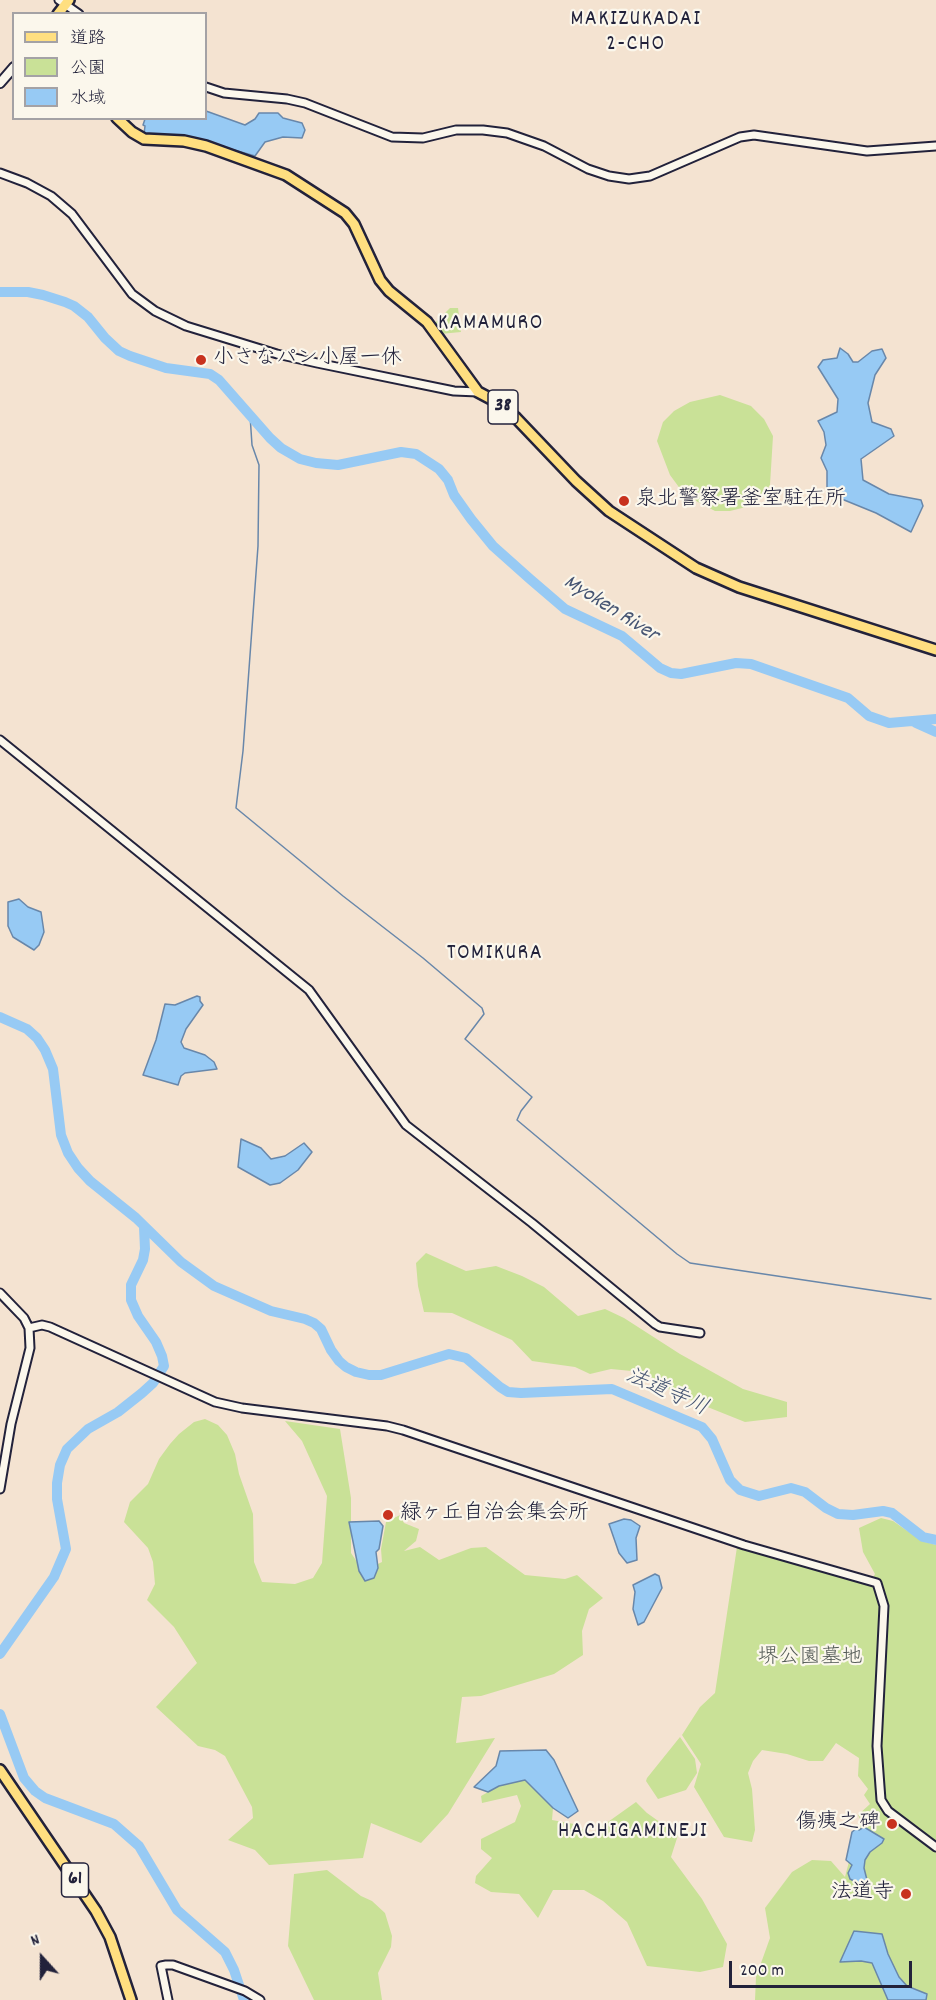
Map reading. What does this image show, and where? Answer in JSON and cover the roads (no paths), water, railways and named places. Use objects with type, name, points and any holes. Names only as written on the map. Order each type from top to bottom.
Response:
[{"type":"main road","points":[[0,83],[12,69]]},
{"type":"main road","name":"38","points":[[119,120],[144,139],[184,141],[206,146],[286,175],[345,213],[354,224],[380,280],[389,291],[427,322],[478,392],[495,401],[516,418],[576,481],[609,511],[696,568],[739,587],[936,650]]},
{"type":"main road","name":"61","points":[[0,1770],[96,1911],[110,1937],[130,2000]]},
{"type":"street","points":[[64,2],[76,12]]},
{"type":"street","points":[[207,87],[224,93],[305,103],[392,137],[423,138],[456,130],[507,133],[544,146],[588,169],[609,176],[629,179],[650,176],[740,137],[754,135],[867,151],[936,146]]},
{"type":"street","points":[[0,173],[27,183],[51,196],[72,214],[132,294],[156,312],[186,326],[277,354],[454,391],[478,392]]},
{"type":"street","points":[[0,740],[309,990],[406,1125],[655,1324],[660,1327],[700,1333]]},
{"type":"street","points":[[0,1293],[24,1318],[29,1328],[30,1348],[11,1424],[0,1489]]},
{"type":"street","points":[[29,1328],[42,1325],[50,1327],[204,1398],[242,1408],[403,1430],[744,1545],[877,1583],[884,1606],[877,1746],[881,1800],[888,1811],[936,1847]]},
{"type":"street","points":[[168,2000],[161,1966],[166,1965],[173,1965],[245,1991],[260,2000]]},
{"type":"water","points":[[207,111],[245,125],[255,119],[259,113],[278,113],[283,118],[302,123],[305,130],[302,138],[283,137],[265,142],[255,156],[206,142],[144,134],[145,126],[143,125],[145,120],[207,120]]},
{"type":"water","points":[[840,348],[853,362],[858,362],[872,351],[882,349],[886,358],[875,375],[868,403],[872,422],[891,429],[894,436],[861,459],[863,480],[889,494],[921,500],[923,506],[911,532],[876,513],[827,493],[827,471],[821,458],[826,445],[824,432],[818,421],[837,412],[838,399],[818,367],[823,360],[837,358]]},
{"type":"water","points":[[19,899],[28,907],[41,912],[44,932],[39,945],[34,950],[13,937],[8,926],[8,902]]},
{"type":"water","points":[[197,996],[200,997],[203,1005],[186,1029],[181,1042],[184,1048],[205,1055],[214,1062],[217,1069],[185,1073],[181,1076],[178,1085],[143,1075],[156,1040],[165,1004],[175,1005]]},
{"type":"water","points":[[241,1139],[261,1148],[271,1159],[285,1156],[304,1143],[312,1152],[298,1170],[280,1183],[270,1185],[238,1167]]},
{"type":"water","points":[[624,1519],[631,1520],[640,1526],[636,1538],[637,1560],[627,1563],[619,1553],[609,1524]]},
{"type":"water","points":[[379,1521],[383,1526],[379,1549],[376,1552],[378,1568],[374,1578],[365,1581],[359,1571],[349,1522]]},
{"type":"water","points":[[655,1574],[659,1576],[662,1588],[644,1622],[638,1625],[633,1609],[635,1592],[633,1585]]},
{"type":"water","points":[[546,1750],[554,1760],[578,1811],[568,1818],[553,1808],[525,1780],[499,1786],[488,1792],[474,1787],[496,1766],[500,1751]]},
{"type":"water","points":[[864,1827],[884,1839],[865,1860],[864,1868],[870,1892],[862,1890],[858,1883],[850,1879],[848,1873],[852,1865],[846,1860],[852,1832]]},
{"type":"water","points":[[854,1931],[882,1934],[899,1977],[907,1986],[927,1994],[926,2000],[888,2000],[872,1963],[840,1962]]},
{"type":"waterway","name":"Myoken River","points":[[0,292],[28,292],[65,302],[88,317],[119,351],[166,368],[210,374],[219,380],[270,438],[281,448],[300,459],[338,465],[401,452],[416,454],[439,469],[448,480],[454,495],[493,546],[530,579],[565,609],[622,636],[660,668],[681,674],[736,663],[751,664],[848,698],[869,716],[889,723],[936,719]]},
{"type":"waterway","points":[[250,415],[252,445],[259,465],[258,546],[243,751],[236,808],[482,1008],[484,1014],[465,1039],[532,1097],[517,1120],[677,1254],[690,1263],[931,1299]]},
{"type":"waterway","name":"Myoken River","points":[[916,723],[936,732]]},
{"type":"waterway","name":"法道寺川","points":[[0,1017],[27,1029],[45,1050],[53,1069],[61,1135],[68,1153],[90,1181],[136,1218],[181,1262],[214,1286],[271,1311],[314,1323],[321,1329],[331,1350],[346,1367],[369,1375],[381,1375],[449,1354],[466,1358],[508,1392],[612,1389],[702,1427],[712,1439],[730,1480],[740,1490],[759,1496],[791,1488],[805,1492],[838,1514],[853,1515],[883,1511],[892,1513],[923,1537],[936,1540]]},
{"type":"waterway","points":[[0,1654],[54,1577],[66,1549],[57,1499],[57,1483],[60,1465],[67,1449],[88,1429],[118,1412],[142,1393],[153,1383],[164,1366],[156,1342],[138,1316],[131,1300],[131,1285],[143,1260],[145,1249],[144,1227]]},
{"type":"waterway","points":[[0,1714],[24,1778],[35,1791],[45,1798],[114,1824],[139,1846],[177,1910],[225,1952],[244,2000]]},
{"type":"place","name":"小さなパン小屋一休","points":[[201,360]]},
{"type":"place","name":"泉北警察署釜室駐在所","points":[[624,501]]},
{"type":"place","name":"緑ヶ丘自治会集会所","points":[[388,1515]]},
{"type":"place","name":"傷痍之碑","points":[[892,1824]]},
{"type":"place","name":"法道寺","points":[[906,1894]]},
{"type":"district","name":"MAKIZUKADAI 2-CHO","points":[[636,34]]},
{"type":"district","name":"KAMAMURO","points":[[491,325]]},
{"type":"district","name":"TOMIKURA","points":[[495,955]]},
{"type":"district","name":"HACHIGAMINEJI","points":[[633,1833]]},
{"type":"park label","name":"堺公園墓地","points":[[810,1659]]}]
